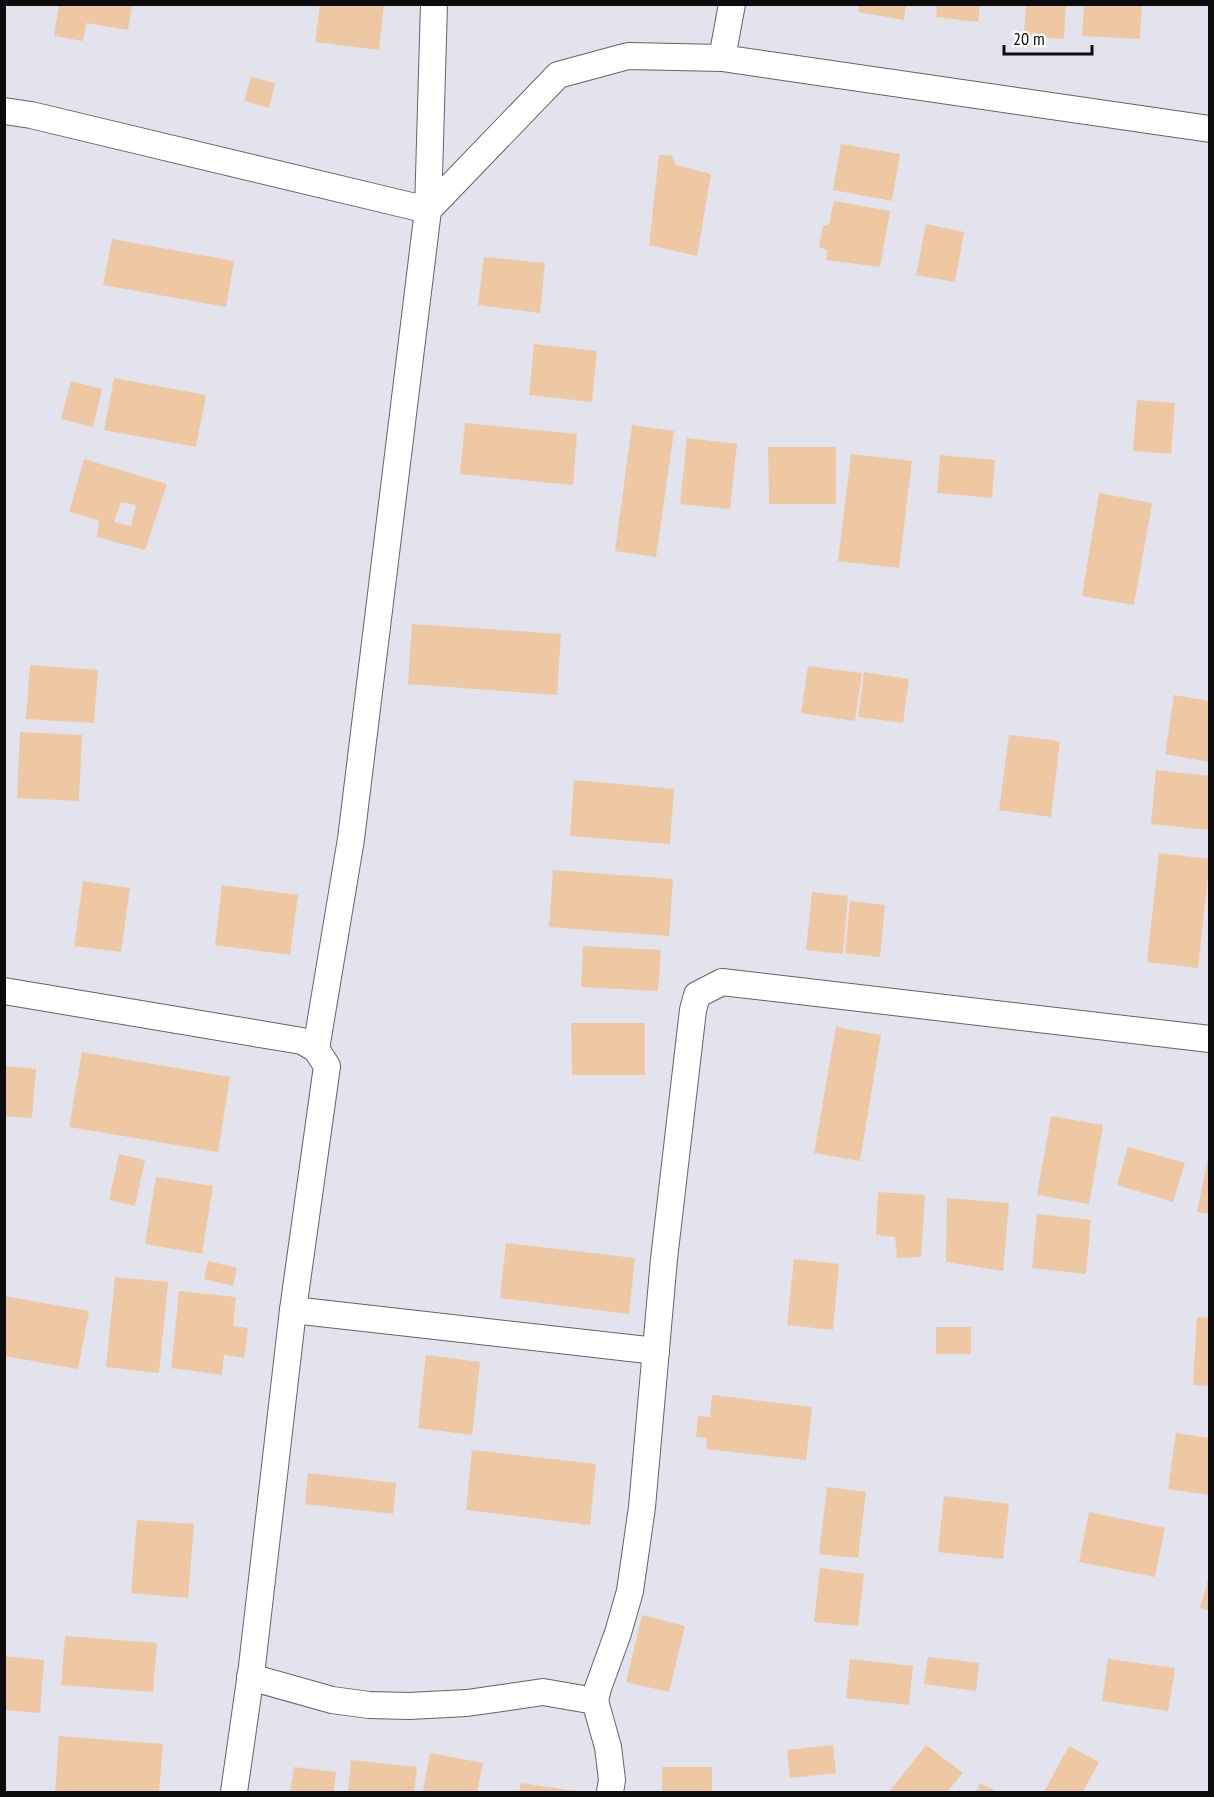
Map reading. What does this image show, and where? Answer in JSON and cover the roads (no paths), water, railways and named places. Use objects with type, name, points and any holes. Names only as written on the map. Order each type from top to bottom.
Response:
[{"type":"street","points":[[316,1049],[351,839],[428,210],[434,4]]},
{"type":"street","points":[[722,58],[732,4]]},
{"type":"street","points":[[428,210],[558,75],[628,56],[722,58],[1209,129]]},
{"type":"street","points":[[4,111],[31,115],[428,210]]},
{"type":"street","points":[[610,1792],[612,1780],[608,1747],[595,1701],[597,1688],[618,1633],[630,1591],[642,1507],[670,1212],[693,1010],[697,995],[722,982],[1209,1039]]},
{"type":"street","points":[[4,990],[302,1041],[316,1049],[327,1066],[293,1310],[250,1677],[234,1792]]},
{"type":"street","points":[[293,1310],[656,1351]]},
{"type":"street","points":[[250,1677],[332,1700],[369,1705],[409,1706],[467,1703],[543,1692],[595,1701]]}]
